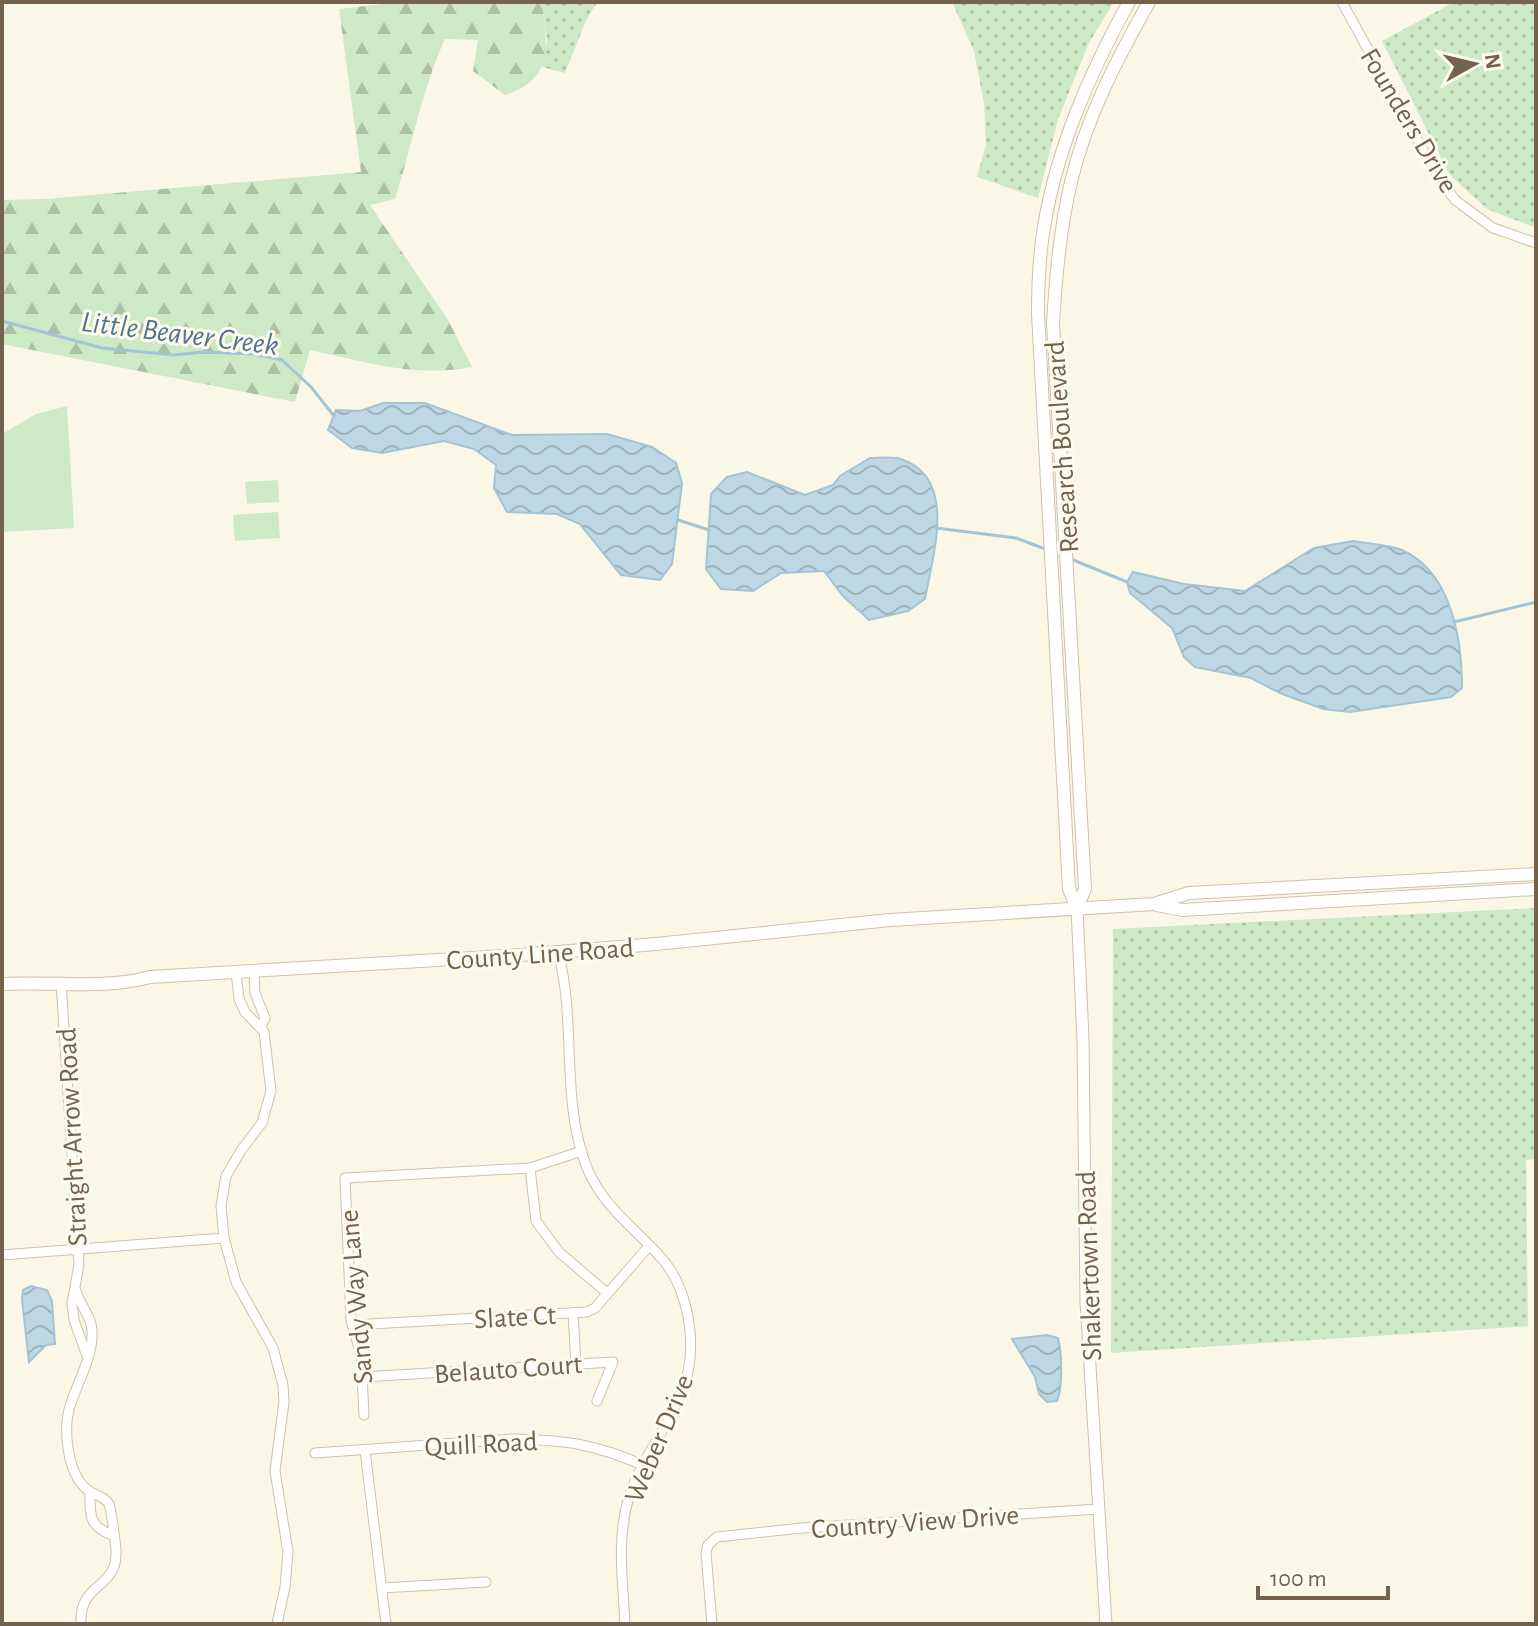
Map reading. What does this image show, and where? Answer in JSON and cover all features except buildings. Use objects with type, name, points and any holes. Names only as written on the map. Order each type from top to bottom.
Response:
[{"type":"main road","name":"Research Boulevard","points":[[1077,908],[1069,889],[1038,314],[1039,266],[1044,224],[1079,103],[1129,2]]},
{"type":"main road","name":"Research Boulevard","points":[[1077,908],[1085,889],[1053,323],[1058,250],[1071,183],[1089,124],[1117,61],[1149,2]]},
{"type":"main road","points":[[1077,908],[1154,904],[1189,893],[1536,874]]},
{"type":"main road","points":[[1383,883],[1384,899]]},
{"type":"main road","points":[[1154,904],[1182,910],[1536,889]]},
{"type":"main road","name":"County Line Road","points":[[2,984],[79,984],[558,952],[890,920],[1077,908]]},
{"type":"street","name":"Founders Drive","points":[[1342,2],[1433,168],[1455,200],[1493,228],[1536,243]]},
{"type":"street","name":"Shakertown Road","points":[[1077,908],[1083,1039],[1086,1302],[1106,1624]]},
{"type":"street","name":"Weber Drive","points":[[558,952],[564,976],[574,1114],[582,1151],[600,1192],[614,1212],[665,1263],[688,1314],[690,1359],[685,1385],[629,1497],[622,1530],[625,1624]]},
{"type":"street","points":[[254,971],[255,993],[265,1018],[261,1027],[268,1053],[271,1091],[262,1123],[226,1176],[221,1206],[224,1238],[236,1282],[273,1348],[283,1385],[284,1402],[275,1471],[288,1552],[277,1624]]},
{"type":"street","points":[[236,972],[239,999],[253,1023],[261,1027]]},
{"type":"street","name":"Straight Arrow Road","points":[[61,982],[79,1264],[72,1304],[74,1320],[87,1356],[67,1424],[71,1466],[90,1493],[92,1520],[98,1529],[112,1535]]},
{"type":"street","points":[[582,1151],[530,1168],[536,1221],[559,1252],[607,1293]]},
{"type":"street","name":"Sandy Way Lane","points":[[364,1415],[361,1355],[352,1325],[345,1178],[530,1168]]},
{"type":"street","points":[[2,1255],[224,1238]]},
{"type":"street","name":"Slate Ct","points":[[352,1325],[573,1313],[595,1308],[649,1246]]},
{"type":"street","points":[[573,1313],[576,1364]]},
{"type":"street","name":"Belauto Court","points":[[362,1377],[613,1362],[597,1401]]},
{"type":"street","name":"Quill Road","points":[[315,1453],[545,1439],[605,1448],[643,1465]]},
{"type":"street","points":[[365,1450],[386,1624]]},
{"type":"street","name":"Straight Arrow Road","points":[[81,1624],[85,1597],[111,1574],[116,1550],[109,1505],[100,1495],[90,1493]]},
{"type":"street","name":"Country View Drive","points":[[712,1624],[708,1545],[717,1537],[1099,1509]]},
{"type":"street","points":[[382,1588],[486,1582]]},
{"type":"green space","points":[[400,2],[542,2],[546,46],[540,70],[533,80],[505,95],[473,71],[478,40],[445,39],[424,98],[395,199],[370,205],[448,320],[472,367],[410,370],[310,350],[295,402],[2,344],[2,200],[361,172],[339,9]]},
{"type":"green space","points":[[542,2],[598,2],[587,18],[565,73],[542,67],[547,40]]},
{"type":"green space","points":[[952,2],[1114,2],[1089,43],[1058,119],[1038,198],[977,177],[986,144],[984,103],[974,51]]},
{"type":"green space","points":[[1454,2],[1536,2],[1536,228],[1487,209],[1449,174],[1382,41]]},
{"type":"green space","points":[[67,406],[74,528],[2,532],[2,434],[36,414]]},
{"type":"green space","points":[[278,480],[279,502],[247,504],[245,482]]},
{"type":"green space","points":[[278,512],[280,538],[235,541],[233,515]]},
{"type":"green space","points":[[1536,908],[1536,1159],[1526,1160],[1528,1326],[1111,1353],[1113,929]]},
{"type":"water","points":[[383,403],[425,403],[512,435],[607,434],[652,447],[676,463],[682,483],[672,564],[660,580],[621,575],[580,524],[557,514],[507,512],[494,488],[496,465],[474,449],[444,441],[382,453],[352,448],[328,430],[336,410],[360,411]]},
{"type":"water","points":[[870,458],[901,459],[919,469],[930,483],[936,500],[937,519],[925,599],[908,611],[869,620],[843,596],[824,571],[781,573],[753,591],[721,589],[706,569],[711,494],[727,477],[747,472],[805,495],[833,485],[840,476]]},
{"type":"water","points":[[1353,541],[1402,550],[1419,560],[1443,591],[1451,610],[1460,650],[1462,688],[1451,697],[1350,712],[1323,709],[1251,678],[1195,667],[1184,657],[1172,628],[1130,593],[1127,582],[1133,572],[1184,584],[1245,591],[1314,548]]},
{"type":"water","points":[[31,1286],[47,1290],[52,1301],[55,1344],[46,1345],[29,1362],[22,1299],[23,1290]]},
{"type":"water","points":[[1047,1335],[1058,1338],[1061,1370],[1057,1401],[1047,1402],[1039,1394],[1035,1377],[1012,1339]]},
{"type":"waterway","name":"Little Beaver Creek","points":[[2,321],[102,348],[174,355],[203,352],[254,354],[282,360],[311,387],[334,416]]},
{"type":"waterway","points":[[678,520],[709,530]]},
{"type":"waterway","points":[[936,528],[1016,538],[1045,549]]},
{"type":"waterway","points":[[1071,559],[1127,582]]},
{"type":"waterway","name":"Little Beaver Creek","points":[[1454,622],[1536,602]]}]
